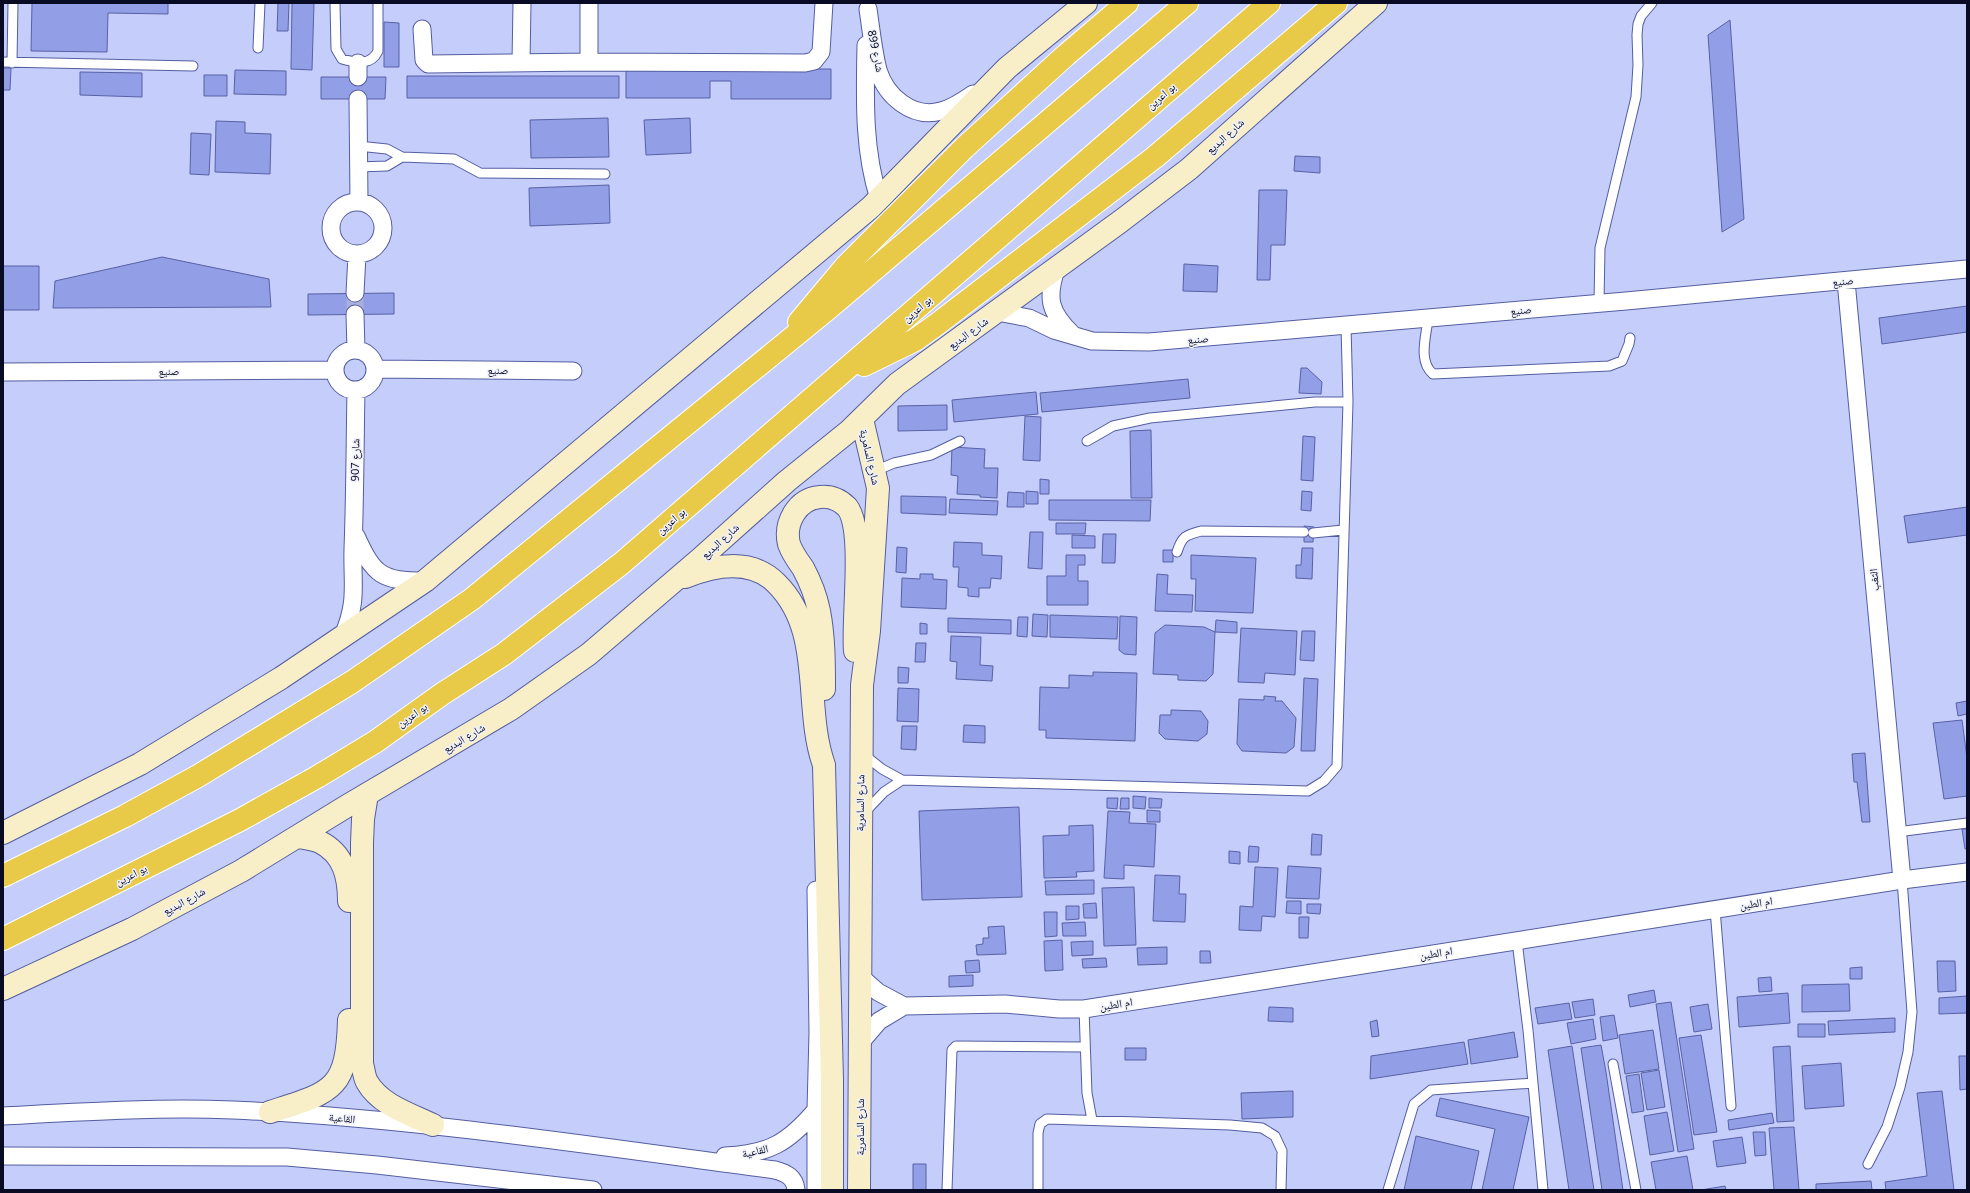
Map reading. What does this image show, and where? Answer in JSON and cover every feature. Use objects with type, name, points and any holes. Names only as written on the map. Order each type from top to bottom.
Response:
[{"type":"highway","points":[[785,344],[803,315],[830,283],[964,148],[1066,55],[1127,3]]},
{"type":"highway","points":[[3,876],[125,816],[198,776],[352,682],[472,599],[785,344],[1187,3]]},
{"type":"highway","name":"بو اعرين","points":[[3,939],[240,820],[318,777],[375,742],[442,694],[504,654],[622,564],[843,374],[1214,49],[1269,3]]},
{"type":"highway","points":[[843,374],[915,340],[936,325],[1156,157],[1336,3]]},
{"type":"main road","points":[[3,833],[140,764],[280,678],[425,581],[828,244],[879,199],[994,81],[1086,3]]},
{"type":"main road","name":"شارع البديع","points":[[3,989],[132,929],[241,871],[367,794],[511,709],[589,654],[675,581],[788,481],[862,419],[897,384],[997,312],[1057,266],[1121,221],[1189,169],[1376,3]]},
{"type":"main road","name":"شارع السامرية","points":[[859,1190],[861,1042],[860,817],[862,685],[869,631],[878,501],[875,471],[862,419]]},
{"type":"main road","points":[[832,1190],[832,1080],[825,837],[824,652],[820,616],[814,593],[791,548],[788,534],[794,512],[813,498],[828,497],[838,500],[846,507],[854,519],[856,538],[854,642],[855,657],[862,685]]},
{"type":"main road","points":[[675,581],[702,570],[722,566],[741,567],[757,570],[770,578],[791,600],[800,619],[805,639],[818,748],[824,765]]},
{"type":"main road","points":[[367,794],[363,819],[362,843],[362,1064],[366,1081],[375,1094],[387,1102],[433,1125]]},
{"type":"main road","points":[[270,1112],[318,1096],[327,1091],[342,1071],[348,1041],[349,885],[347,873],[341,862],[326,847],[319,842],[298,837]]},
{"type":"street","points":[[521,64],[522,3]]},
{"type":"street","points":[[589,3],[589,62]]},
{"type":"street","points":[[422,29],[424,60],[428,64],[810,62],[814,61],[821,52],[824,3]]},
{"type":"street","name":"شارع 899","points":[[868,6],[878,69],[883,84],[893,97],[905,106],[920,111],[939,112],[952,107],[994,81]]},
{"type":"street","name":"شارع 899","points":[[868,6],[865,93],[866,127],[870,162],[879,199]]},
{"type":"street","points":[[358,99],[359,202]]},
{"type":"street","points":[[359,202],[368,204],[376,210],[382,219],[383,229],[381,238],[376,247],[367,252],[357,254],[346,252],[336,244],[331,234],[332,221],[337,211],[347,204],[359,202]]},
{"type":"street","points":[[355,294],[357,254]]},
{"type":"street","points":[[1057,266],[1051,289],[1053,311],[1060,323],[1074,337]]},
{"type":"street","name":"صنيع","points":[[997,312],[1029,318],[1054,330],[1074,337],[1110,343],[1149,342],[1428,319],[1967,269]]},
{"type":"street","name":"الثغب","points":[[1846,281],[1902,880]]},
{"type":"street","points":[[355,314],[356,350]]},
{"type":"street","points":[[356,350],[369,356],[375,370],[369,384],[356,390],[347,389],[340,383],[335,370],[335,365],[345,352],[356,350]]},
{"type":"street","name":"صنيع","points":[[3,372],[335,370]]},
{"type":"street","name":"صنيع","points":[[375,370],[573,370]]},
{"type":"street","name":"شارع 907","points":[[343,636],[354,602],[356,390]]},
{"type":"street","name":"شارع 907","points":[[354,530],[365,556],[378,572],[388,578],[398,580],[425,581]]},
{"type":"street","points":[[816,1190],[818,1033],[816,875],[819,856],[825,837]]},
{"type":"street","name":"ام الطين","points":[[861,977],[878,992],[904,1006],[1012,1004],[1059,1009],[1084,1009],[1715,909],[1902,880],[1967,872]]},
{"type":"street","name":"ام الطين","points":[[861,1042],[879,1021],[904,1006]]},
{"type":"street","name":"القاعية","points":[[3,1116],[156,1109],[270,1112],[433,1125],[783,1172],[793,1179],[796,1190]]},
{"type":"street","name":"القاعية","points":[[679,1157],[741,1155],[769,1149],[794,1134],[816,1110]]},
{"type":"street","points":[[3,1156],[205,1156],[295,1158],[377,1164],[592,1190]]},
{"type":"lane","points":[[13,3],[8,62],[193,66]]},
{"type":"lane","points":[[258,48],[260,3]]},
{"type":"lane","points":[[335,3],[336,49],[342,59],[358,70],[375,58],[378,51],[378,3]]},
{"type":"lane","points":[[1600,303],[1600,248],[1636,97],[1638,24],[1644,12],[1652,3]]},
{"type":"lane","points":[[358,146],[387,149],[402,157],[447,158],[461,162],[474,171],[488,174],[605,174]]},
{"type":"lane","points":[[358,167],[387,166],[402,157]]},
{"type":"lane","points":[[1428,319],[1424,360],[1426,368],[1433,374],[1609,366],[1622,361],[1630,338]]},
{"type":"lane","points":[[861,752],[882,769],[902,780],[1308,791],[1324,781],[1337,766],[1348,402],[1346,326]]},
{"type":"lane","points":[[1086,441],[1113,426],[1150,418],[1315,402],[1348,402]]},
{"type":"lane","points":[[875,471],[894,463],[931,455],[960,441]]},
{"type":"lane","points":[[1177,552],[1180,542],[1188,534],[1201,532],[1309,533],[1343,530]]},
{"type":"lane","points":[[860,817],[884,792],[902,780]]},
{"type":"lane","points":[[1898,832],[1967,823]]},
{"type":"lane","points":[[1868,1164],[1887,1127],[1908,1052],[1912,1012],[1902,880]]},
{"type":"lane","points":[[1715,909],[1731,1106]]},
{"type":"lane","points":[[1517,941],[1543,1190]]},
{"type":"lane","points":[[1084,1009],[1084,1048],[1087,1093],[1092,1120]]},
{"type":"lane","points":[[947,1190],[952,1050],[956,1046],[1084,1048]]},
{"type":"lane","points":[[1613,1064],[1636,1190]]},
{"type":"lane","points":[[1388,1190],[1414,1104],[1421,1096],[1431,1090],[1446,1087],[1533,1083]]},
{"type":"lane","points":[[1038,1190],[1038,1133],[1040,1124],[1047,1119],[1230,1125],[1262,1128],[1275,1136],[1282,1152],[1281,1190]]},
{"type":"building","points":[[32,3],[168,3],[168,14],[108,13],[107,52],[31,51]]},
{"type":"building","points":[[278,3],[289,3],[288,31],[277,31]]},
{"type":"building","points":[[292,3],[314,3],[312,70],[291,69]]},
{"type":"building","points":[[1730,20],[1744,219],[1722,232],[1708,35]]},
{"type":"building","points":[[384,22],[399,23],[399,67],[384,67]]},
{"type":"building","points":[[3,68],[11,68],[10,90],[3,90]]},
{"type":"building","points":[[626,69],[831,69],[831,99],[731,99],[731,81],[710,81],[710,98],[626,98]]},
{"type":"building","points":[[235,70],[286,71],[286,95],[234,94]]},
{"type":"building","points":[[80,72],[142,73],[142,97],[80,95]]},
{"type":"building","points":[[204,75],[227,75],[227,96],[204,96]]},
{"type":"building","points":[[407,76],[619,76],[619,98],[407,98]]},
{"type":"building","points":[[321,77],[386,77],[385,99],[321,99]]},
{"type":"building","points":[[608,118],[609,157],[531,158],[530,120]]},
{"type":"building","points":[[690,118],[691,153],[646,155],[644,120]]},
{"type":"building","points":[[216,121],[245,122],[245,133],[271,134],[270,174],[215,172]]},
{"type":"building","points":[[191,133],[211,134],[209,175],[190,174]]},
{"type":"building","points":[[1295,156],[1320,157],[1320,173],[1294,171]]},
{"type":"building","points":[[609,185],[610,223],[530,226],[529,188]]},
{"type":"building","points":[[1259,190],[1287,190],[1285,245],[1271,245],[1270,280],[1257,280]]},
{"type":"building","points":[[162,257],[269,279],[271,307],[53,308],[55,281]]},
{"type":"building","points":[[1184,264],[1218,266],[1217,292],[1183,291]]},
{"type":"building","points":[[3,266],[39,266],[39,310],[3,310]]},
{"type":"building","points":[[394,293],[394,314],[308,315],[308,294]]},
{"type":"building","points":[[1967,306],[1967,332],[1882,344],[1879,318]]},
{"type":"building","points":[[1301,368],[1307,368],[1322,382],[1321,394],[1299,393]]},
{"type":"building","points":[[1188,379],[1190,398],[1042,412],[1040,393]]},
{"type":"building","points":[[1036,392],[1038,414],[954,422],[952,400]]},
{"type":"building","points":[[947,405],[947,430],[898,431],[898,406]]},
{"type":"building","points":[[1025,416],[1041,417],[1040,461],[1023,460]]},
{"type":"building","points":[[1151,430],[1152,498],[1131,498],[1130,431]]},
{"type":"building","points":[[1303,436],[1315,437],[1313,481],[1301,480]]},
{"type":"building","points":[[952,447],[985,449],[984,468],[998,468],[997,498],[980,497],[980,495],[957,494],[958,476],[951,475]]},
{"type":"building","points":[[1040,479],[1049,480],[1049,494],[1040,494]]},
{"type":"building","points":[[1026,491],[1038,492],[1038,504],[1026,504]]},
{"type":"building","points":[[1302,491],[1312,492],[1311,511],[1301,510]]},
{"type":"building","points":[[1008,492],[1024,493],[1024,507],[1007,507]]},
{"type":"building","points":[[901,496],[946,497],[946,515],[901,513]]},
{"type":"building","points":[[950,499],[998,501],[997,515],[949,513]]},
{"type":"building","points":[[1049,500],[1151,500],[1150,521],[1049,520]]},
{"type":"building","points":[[1967,507],[1967,535],[1908,543],[1904,516]]},
{"type":"building","points":[[1056,523],[1086,523],[1085,534],[1056,534]]},
{"type":"building","points":[[1304,526],[1314,527],[1313,542],[1304,542]]},
{"type":"building","points":[[1030,532],[1043,532],[1042,569],[1028,568]]},
{"type":"building","points":[[1103,534],[1116,534],[1115,563],[1102,563]]},
{"type":"building","points":[[1072,535],[1095,536],[1095,548],[1072,548]]},
{"type":"building","points":[[954,542],[982,543],[982,555],[1002,556],[1001,579],[991,578],[990,588],[979,588],[979,597],[968,596],[968,588],[958,587],[959,567],[953,567]]},
{"type":"building","points":[[897,547],[907,548],[906,573],[896,572]]},
{"type":"building","points":[[1302,548],[1313,548],[1312,579],[1296,578],[1296,565],[1301,565]]},
{"type":"building","points":[[1163,550],[1173,550],[1173,562],[1163,562]]},
{"type":"building","points":[[1066,555],[1085,555],[1085,565],[1078,565],[1078,581],[1088,581],[1088,605],[1047,605],[1047,576],[1066,576]]},
{"type":"building","points":[[1191,555],[1256,558],[1253,613],[1195,611],[1196,579],[1191,579]]},
{"type":"building","points":[[920,574],[933,574],[933,579],[947,580],[946,609],[901,607],[902,578],[920,579]]},
{"type":"building","points":[[1157,574],[1168,575],[1167,594],[1193,595],[1192,612],[1155,611]]},
{"type":"building","points":[[1033,614],[1048,615],[1047,637],[1032,636]]},
{"type":"building","points":[[1050,615],[1118,617],[1117,639],[1050,637]]},
{"type":"building","points":[[1120,616],[1137,617],[1136,655],[1124,654],[1119,650]]},
{"type":"building","points":[[1018,617],[1028,617],[1027,637],[1017,636]]},
{"type":"building","points":[[948,618],[1011,620],[1011,634],[948,632]]},
{"type":"building","points":[[1216,620],[1237,622],[1237,633],[1215,632]]},
{"type":"building","points":[[920,623],[927,624],[927,634],[920,634]]},
{"type":"building","points":[[1165,625],[1204,627],[1215,632],[1213,674],[1206,681],[1178,680],[1178,675],[1153,674],[1155,633]]},
{"type":"building","points":[[1241,628],[1297,631],[1295,675],[1265,673],[1264,683],[1238,682]]},
{"type":"building","points":[[1302,631],[1315,631],[1314,661],[1300,660]]},
{"type":"building","points":[[951,636],[981,637],[980,665],[993,666],[992,681],[956,679],[957,662],[950,661]]},
{"type":"building","points":[[916,643],[926,643],[925,662],[915,662]]},
{"type":"building","points":[[898,667],[909,668],[908,683],[898,683]]},
{"type":"building","points":[[1093,672],[1137,673],[1135,741],[1046,738],[1046,730],[1039,730],[1040,687],[1069,688],[1069,675],[1093,676]]},
{"type":"building","points":[[1304,678],[1318,679],[1315,751],[1301,751]]},
{"type":"building","points":[[898,688],[919,689],[918,722],[897,721]]},
{"type":"building","points":[[1264,696],[1276,697],[1275,701],[1282,701],[1296,718],[1294,747],[1286,753],[1242,751],[1237,744],[1239,699],[1264,700]]},
{"type":"building","points":[[1967,701],[1967,714],[1958,716],[1956,703]]},
{"type":"building","points":[[1171,710],[1201,711],[1208,721],[1207,734],[1198,741],[1165,739],[1159,733],[1160,715],[1171,715]]},
{"type":"building","points":[[1962,720],[1967,758],[1967,796],[1944,799],[1933,723]]},
{"type":"building","points":[[964,725],[985,726],[985,743],[963,742]]},
{"type":"building","points":[[902,726],[917,726],[916,750],[901,749]]},
{"type":"building","points":[[1865,753],[1870,822],[1862,822],[1857,782],[1854,782],[1852,754]]},
{"type":"building","points":[[1133,796],[1146,797],[1145,809],[1133,808]]},
{"type":"building","points":[[1107,798],[1118,798],[1117,809],[1107,808]]},
{"type":"building","points":[[1121,798],[1129,798],[1129,809],[1120,809]]},
{"type":"building","points":[[1149,798],[1162,799],[1161,808],[1149,808]]},
{"type":"building","points":[[1019,807],[1022,897],[922,900],[919,811]]},
{"type":"building","points":[[1147,810],[1160,811],[1160,822],[1147,822]]},
{"type":"building","points":[[1108,811],[1130,812],[1129,823],[1156,824],[1154,867],[1124,865],[1124,879],[1104,878]]},
{"type":"building","points":[[1093,825],[1094,871],[1076,872],[1077,877],[1044,878],[1043,836],[1069,835],[1069,826]]},
{"type":"building","points":[[1962,829],[1967,829],[1967,849],[1965,849]]},
{"type":"building","points":[[1312,834],[1322,835],[1321,855],[1311,855]]},
{"type":"building","points":[[1249,846],[1259,847],[1258,862],[1248,862]]},
{"type":"building","points":[[1229,851],[1240,852],[1240,864],[1229,863]]},
{"type":"building","points":[[1288,866],[1321,868],[1319,899],[1286,898]]},
{"type":"building","points":[[1255,867],[1278,868],[1275,917],[1262,916],[1261,931],[1239,930],[1240,906],[1253,907]]},
{"type":"building","points":[[1155,875],[1180,876],[1179,894],[1186,894],[1185,922],[1153,921]]},
{"type":"building","points":[[1094,880],[1094,894],[1046,895],[1045,881]]},
{"type":"building","points":[[1134,887],[1136,945],[1104,946],[1102,888]]},
{"type":"building","points":[[1287,901],[1301,901],[1301,914],[1286,913]]},
{"type":"building","points":[[1096,903],[1097,918],[1084,918],[1083,904]]},
{"type":"building","points":[[1307,904],[1321,904],[1320,914],[1307,913]]},
{"type":"building","points":[[1066,906],[1079,906],[1079,919],[1066,920]]},
{"type":"building","points":[[1044,912],[1057,912],[1057,936],[1045,937]]},
{"type":"building","points":[[1299,917],[1309,917],[1308,938],[1299,938]]},
{"type":"building","points":[[1085,922],[1086,936],[1063,936],[1062,923]]},
{"type":"building","points":[[1004,926],[1006,954],[977,955],[976,945],[983,944],[983,938],[989,938],[988,927]]},
{"type":"building","points":[[1062,940],[1063,970],[1045,971],[1044,941]]},
{"type":"building","points":[[1093,941],[1093,955],[1072,956],[1071,942]]},
{"type":"building","points":[[1167,947],[1167,964],[1138,965],[1137,948]]},
{"type":"building","points":[[1200,951],[1210,951],[1211,963],[1200,963]]},
{"type":"building","points":[[1106,958],[1107,967],[1083,968],[1082,959]]},
{"type":"building","points":[[979,960],[980,972],[966,973],[965,961]]},
{"type":"building","points":[[1937,961],[1955,961],[1956,991],[1938,992]]},
{"type":"building","points":[[1862,967],[1862,979],[1850,979],[1850,968]]},
{"type":"building","points":[[973,975],[973,986],[949,987],[949,976]]},
{"type":"building","points":[[1771,977],[1772,991],[1759,992],[1758,978]]},
{"type":"building","points":[[1849,984],[1850,1011],[1802,1012],[1802,985]]},
{"type":"building","points":[[1654,990],[1656,1002],[1630,1007],[1628,995]]},
{"type":"building","points":[[1788,993],[1790,1023],[1739,1027],[1737,997]]},
{"type":"building","points":[[1967,996],[1967,1013],[1939,1014],[1939,998]]},
{"type":"building","points":[[1593,999],[1595,1015],[1575,1018],[1572,1002]]},
{"type":"building","points":[[1671,1002],[1694,1149],[1678,1152],[1656,1004]]},
{"type":"building","points":[[1569,1003],[1572,1019],[1538,1024],[1535,1008]]},
{"type":"building","points":[[1708,1004],[1712,1029],[1694,1032],[1690,1007]]},
{"type":"building","points":[[1269,1007],[1293,1008],[1293,1022],[1268,1021]]},
{"type":"building","points":[[1614,1015],[1618,1038],[1603,1041],[1600,1017]]},
{"type":"building","points":[[1895,1018],[1895,1032],[1829,1035],[1828,1021]]},
{"type":"building","points":[[1593,1019],[1596,1039],[1571,1044],[1567,1023]]},
{"type":"building","points":[[1377,1020],[1379,1036],[1372,1037],[1370,1022]]},
{"type":"building","points":[[1798,1024],[1825,1024],[1825,1037],[1798,1037]]},
{"type":"building","points":[[1653,1030],[1659,1069],[1625,1074],[1619,1035]]},
{"type":"building","points":[[1514,1032],[1518,1057],[1471,1064],[1468,1040]]},
{"type":"building","points":[[1701,1035],[1717,1132],[1694,1135],[1679,1038]]},
{"type":"building","points":[[1464,1042],[1468,1064],[1370,1079],[1371,1056]]},
{"type":"building","points":[[1601,1045],[1623,1190],[1602,1190],[1581,1048]]},
{"type":"building","points":[[1572,1046],[1594,1190],[1569,1190],[1548,1050]]},
{"type":"building","points":[[1790,1046],[1794,1121],[1777,1122],[1773,1047]]},
{"type":"building","points":[[1125,1048],[1146,1048],[1146,1060],[1125,1060]]},
{"type":"building","points":[[1959,1056],[1967,1056],[1967,1089],[1960,1090]]},
{"type":"building","points":[[1841,1063],[1844,1106],[1805,1109],[1802,1066]]},
{"type":"building","points":[[1659,1070],[1665,1107],[1647,1110],[1641,1073]]},
{"type":"building","points":[[1639,1074],[1644,1111],[1632,1113],[1626,1076]]},
{"type":"building","points":[[1293,1091],[1293,1117],[1242,1119],[1241,1093]]},
{"type":"building","points":[[1942,1091],[1954,1190],[1886,1190],[1885,1182],[1927,1176],[1917,1093]]},
{"type":"building","points":[[1440,1098],[1529,1117],[1513,1190],[1482,1190],[1495,1129],[1436,1116]]},
{"type":"building","points":[[1667,1112],[1674,1151],[1650,1155],[1644,1116]]},
{"type":"building","points":[[1772,1113],[1774,1123],[1729,1130],[1728,1120]]},
{"type":"building","points":[[1794,1127],[1799,1190],[1774,1190],[1769,1128]]},
{"type":"building","points":[[1753,1132],[1765,1132],[1766,1155],[1755,1156]]},
{"type":"building","points":[[1416,1136],[1479,1151],[1471,1190],[1404,1190]]},
{"type":"building","points":[[1742,1137],[1746,1163],[1717,1167],[1713,1141]]},
{"type":"building","points":[[1687,1156],[1693,1190],[1656,1190],[1651,1162]]},
{"type":"building","points":[[913,1164],[926,1164],[926,1190],[913,1190]]},
{"type":"building","points":[[1871,1181],[1872,1190],[1816,1190],[1816,1184]]},
{"type":"building","points":[[1725,1186],[1726,1190],[1701,1190]]},
{"type":"tunnel","points":[[355,293],[355,314]]}]
